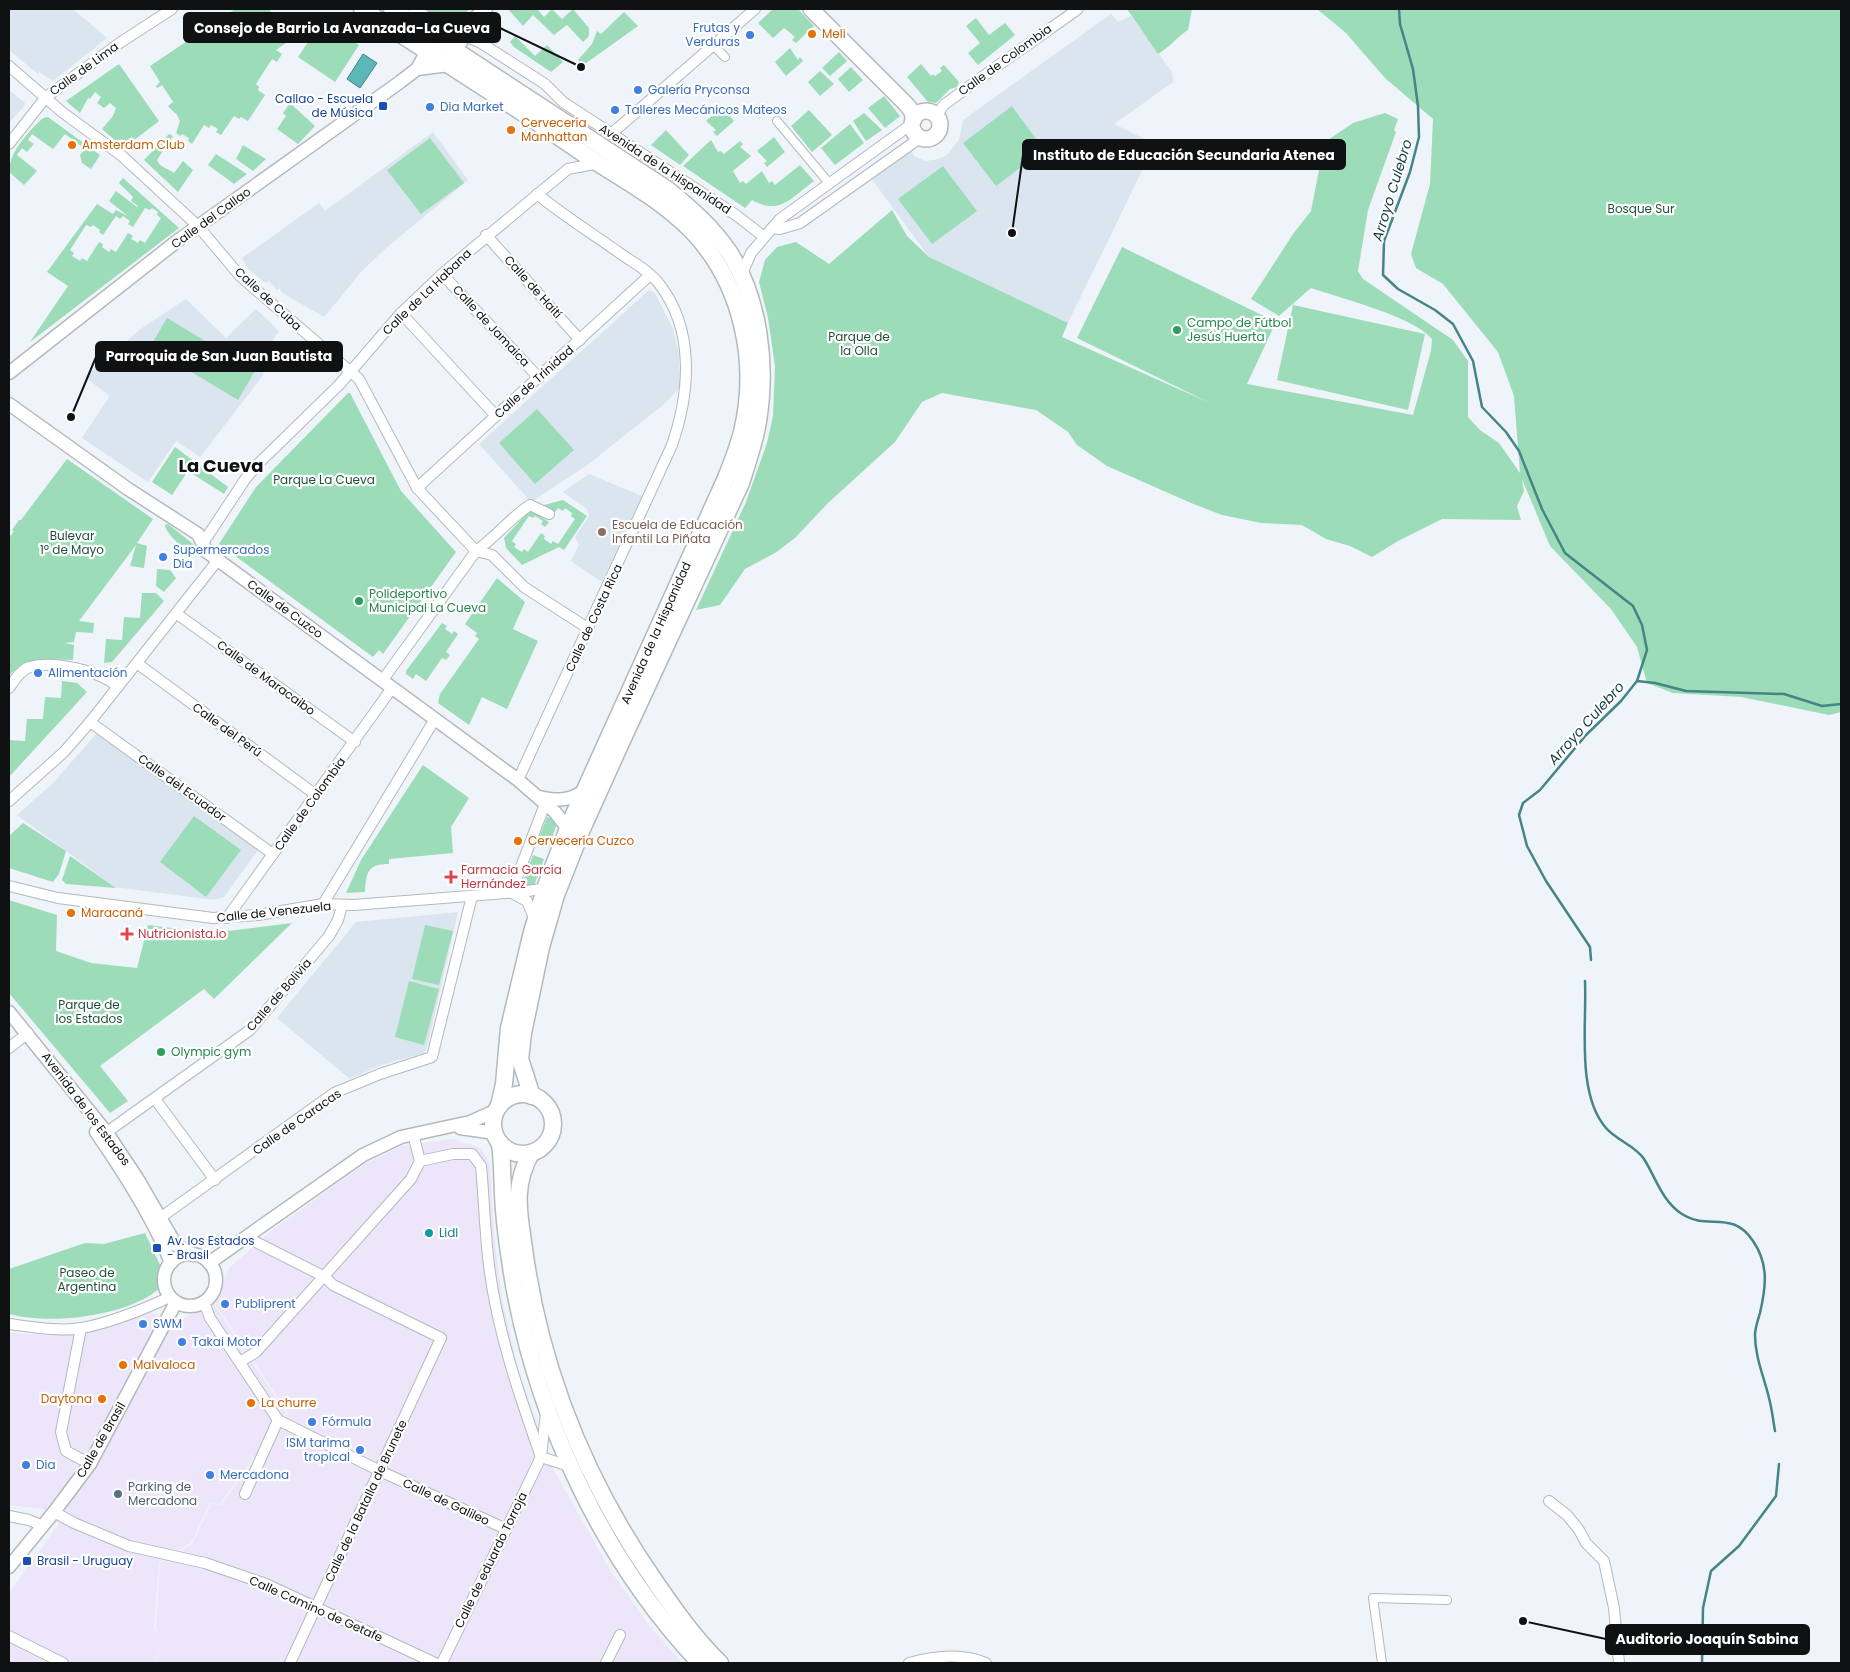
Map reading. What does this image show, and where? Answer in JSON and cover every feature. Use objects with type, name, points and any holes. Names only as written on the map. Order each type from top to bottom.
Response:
[{"type":"main road","name":"Avenida de la Hispanidad","points":[[362,9],[566,141],[674,215],[707,248],[727,280],[740,313],[746,347],[748,380],[742,430],[726,478],[584,791],[547,883],[535,921],[509,1028],[504,1084],[498,1108]]},
{"type":"main road","name":"Avenida de la Hispanidad","points":[[392,9],[441,32],[461,44],[668,190],[698,216],[730,253],[755,313],[762,370],[758,422],[751,452],[740,483],[589,813],[556,894],[535,971],[523,1033],[520,1059],[532,1096]]},
{"type":"main road","points":[[811,9],[905,103],[922,117],[940,122],[939,132],[930,139],[920,138],[914,130],[922,117]]},
{"type":"main road","points":[[823,9],[922,117]]},
{"type":"main road","points":[[700,1663],[653,1606],[623,1563],[600,1523],[572,1467],[547,1407],[532,1364],[514,1284],[494,1121],[498,1108],[514,1096],[532,1096],[547,1106],[553,1125],[547,1142],[531,1153],[521,1171],[518,1190],[531,1295],[539,1332],[566,1413],[598,1488],[635,1553],[681,1619],[720,1663]]},
{"type":"main road","points":[[497,1138],[514,1152],[531,1153]]},
{"type":"street","name":"Calle de Lima","points":[[9,144],[46,97],[121,42],[172,9]]},
{"type":"street","name":"Avenida de la Hispanidad","points":[[414,9],[441,32]]},
{"type":"street","points":[[441,32],[473,19],[486,9]]},
{"type":"street","points":[[612,134],[755,9]]},
{"type":"street","name":"Calle de Colombia","points":[[741,276],[751,253],[763,236],[780,219],[922,117],[945,104],[1078,9]]},
{"type":"street","points":[[449,65],[473,19]]},
{"type":"street","name":"Calle del Callao","points":[[9,373],[198,226],[416,69],[425,51],[441,32]]},
{"type":"street","points":[[404,37],[415,55],[416,69]]},
{"type":"street","name":"Avenida de la Hispanidad","points":[[461,44],[481,43],[544,84],[563,102],[736,215],[763,236]]},
{"type":"street","points":[[713,45],[725,57]]},
{"type":"street","name":"Calle del Callao","points":[[416,69],[449,65]]},
{"type":"street","name":"Calle de Cuba","points":[[9,66],[122,156],[198,226],[240,276],[349,373],[359,379],[417,488],[476,551],[492,555],[524,587],[589,629]]},
{"type":"street","points":[[777,121],[829,183]]},
{"type":"street","points":[[772,228],[780,229],[800,223],[920,138]]},
{"type":"street","points":[[566,141],[570,153],[568,169]]},
{"type":"street","name":"Calle de La Habana","points":[[203,543],[246,478],[349,373],[401,313],[486,235],[568,169],[598,164]]},
{"type":"street","name":"Calle de Costa Rica","points":[[518,780],[663,468],[679,426],[687,379],[683,333],[660,285],[650,275],[537,194]]},
{"type":"street","name":"Calle de Haití","points":[[486,235],[580,340]]},
{"type":"street","name":"Calle de Jamaica","points":[[442,274],[539,378]]},
{"type":"street","name":"Calle de Trinidad","points":[[417,488],[650,275]]},
{"type":"street","points":[[401,313],[496,416]]},
{"type":"street","name":"Calle de Cuzco","points":[[9,404],[128,489],[198,534],[207,552],[518,780],[555,812],[568,829]]},
{"type":"street","name":"Calle de Colombia","points":[[227,918],[355,742],[387,684],[476,551],[491,540],[514,515],[530,505],[535,505],[549,514]]},
{"type":"street","points":[[9,801],[64,752],[138,664],[218,560]]},
{"type":"street","name":"Calle de Maracaibo","points":[[177,614],[355,742]]},
{"type":"street","name":"Calle del Perú","points":[[138,664],[316,795]]},
{"type":"street","points":[[9,688],[24,670],[31,666],[54,666],[83,670],[110,680],[118,687]]},
{"type":"street","points":[[323,904],[435,719]]},
{"type":"street","name":"Calle del Ecuador","points":[[90,722],[274,854]]},
{"type":"street","points":[[535,921],[527,901],[511,893],[542,800],[573,798],[584,791]]},
{"type":"street","name":"Calle de Venezuela","points":[[9,886],[58,898],[142,910],[227,918],[323,904],[342,906],[511,893],[536,890],[547,883]]},
{"type":"street","name":"Calle de Caracas","points":[[160,1218],[334,1093],[380,1074],[432,1057],[472,896]]},
{"type":"street","name":"Calle de Bolivia","points":[[103,1135],[250,1030],[328,936],[338,920],[342,906]]},
{"type":"street","name":"Avenida de los Estados","points":[[9,1012],[25,1036],[103,1135],[176,1244],[194,1255]]},
{"type":"street","name":"Avenida de los Estados","points":[[9,1022],[25,1036]]},
{"type":"street","points":[[9,1048],[25,1036]]},
{"type":"street","points":[[155,1099],[215,1180]]},
{"type":"street","points":[[209,1263],[363,1155],[388,1142],[413,1134],[470,1122],[498,1108]]},
{"type":"street","points":[[444,1127],[497,1138]]},
{"type":"street","points":[[240,1362],[256,1352],[411,1179],[420,1161],[413,1134]]},
{"type":"street","name":"Avenida de los Estados","points":[[103,1135],[165,1246],[171,1263]]},
{"type":"street","points":[[420,1161],[453,1154],[472,1154],[481,1166],[489,1266],[500,1325],[516,1388],[541,1457],[572,1467]]},
{"type":"street","points":[[246,1237],[325,1277]]},
{"type":"street","points":[[186,1255],[194,1255],[209,1263],[213,1269],[216,1284],[214,1291],[204,1302],[190,1306],[173,1299],[166,1291],[164,1276],[171,1263],[186,1255]]},
{"type":"street","name":"Calle de la Batalla de Brunete","points":[[290,1663],[441,1338],[333,1284],[325,1277]]},
{"type":"street","points":[[9,1324],[56,1329],[81,1328],[126,1316],[173,1299]]},
{"type":"street","name":"Calle de Brasil","points":[[9,1566],[43,1526],[90,1464],[173,1299]]},
{"type":"street","points":[[204,1302],[210,1318],[278,1420],[245,1494]]},
{"type":"street","points":[[81,1328],[61,1432],[66,1451],[90,1464]]},
{"type":"street","name":"Calle de eduardo Torroja","points":[[442,1663],[541,1457],[547,1407]]},
{"type":"street","name":"Calle de Galileo","points":[[278,1420],[380,1471],[506,1529]]},
{"type":"street","points":[[1549,1501],[1567,1515],[1579,1530],[1586,1543],[1604,1561],[1614,1608],[1619,1663]]},
{"type":"street","name":"Calle Camino de Getafe","points":[[54,1512],[74,1524],[129,1546],[204,1563],[266,1584],[435,1663]]},
{"type":"street","points":[[9,1516],[29,1520],[43,1526]]},
{"type":"street","points":[[1382,1663],[1373,1598],[1447,1600]]},
{"type":"street","points":[[606,1663],[620,1635]]},
{"type":"street","points":[[9,1639],[63,1663]]},
{"type":"street","points":[[909,1663],[938,1657],[975,1660],[986,1663]]},
{"type":"shaded area","points":[[9,9],[73,9],[107,38],[53,81],[39,72],[38,74],[9,50]]},
{"type":"shaded area","points":[[1111,14],[1118,22],[1131,16],[1172,72],[1173,82],[1114,124],[1155,144],[1068,323],[929,257],[871,178],[910,150],[914,156],[926,161],[939,159],[947,155],[959,140],[963,120]]},
{"type":"shaded area","points":[[9,90],[25,103],[9,123]]},
{"type":"shaded area","points":[[433,132],[468,180],[385,249],[362,271],[324,317],[281,292],[280,288],[277,290],[269,281],[266,283],[249,270],[242,258],[319,203],[325,211]]},
{"type":"shaded area","points":[[649,290],[655,293],[673,329],[679,355],[680,388],[664,404],[586,466],[531,502],[479,444]]},
{"type":"shaded area","points":[[186,299],[226,338],[256,309],[279,331],[255,366],[264,374],[200,457],[176,441],[148,482],[82,438],[110,396],[85,377],[142,328]]},
{"type":"shaded area","name":"Escuela de Educación Infantil La Piñata","points":[[589,474],[642,496],[602,582],[571,561],[579,545],[575,537],[589,516],[587,509],[563,492]]},
{"type":"shaded area","points":[[98,732],[258,850],[224,897],[214,900],[115,887],[17,815],[53,783]]},
{"type":"shaded area","points":[[458,912],[428,1044],[424,1053],[381,1065],[350,1079],[277,1018],[356,922]]},
{"type":"shaded area","points":[[452,1139],[481,1148],[490,1164],[494,1234],[502,1298],[517,1365],[552,1467],[610,1570],[648,1624],[682,1663],[154,1663],[163,1642],[153,1663],[9,1663],[9,1593],[59,1524],[42,1509],[9,1505],[9,1333],[48,1335],[83,1333],[103,1329],[150,1312],[175,1323],[213,1303],[286,1413],[220,1504],[210,1503],[191,1543],[159,1562],[154,1629],[160,1636],[156,1629],[160,1563],[192,1544],[211,1504],[221,1505],[288,1413],[214,1302],[230,1267],[275,1228],[365,1164],[401,1146]]},
{"type":"green space","points":[[235,9],[269,9],[283,29],[289,25],[296,29],[304,30],[276,50],[282,54],[277,62],[272,59],[256,84],[259,87],[258,90],[265,95],[248,121],[234,116],[221,135],[216,132],[218,129],[211,125],[209,128],[204,125],[192,144],[188,141],[189,138],[176,133],[180,121],[168,106],[173,102],[162,85],[157,88],[156,86],[160,82],[150,66]]},
{"type":"green space","points":[[426,9],[471,9],[456,20],[448,22]]},
{"type":"green space","points":[[508,9],[537,9],[544,17],[552,9],[562,19],[573,9],[589,28],[589,36],[583,42],[567,25],[554,35],[533,15],[523,26]]},
{"type":"green space","points":[[773,9],[798,9],[814,26],[796,43],[792,40],[795,37],[784,28],[773,38],[758,23]]},
{"type":"green space","points":[[1127,9],[1192,9],[1188,30],[1158,54]]},
{"type":"green space","name":"Bosque Sur","points":[[1317,9],[1841,9],[1841,712],[1829,715],[1741,697],[1673,693],[1647,683],[1637,647],[1611,609],[1550,546],[1522,479],[1524,491],[1517,506],[1521,520],[1442,519],[1398,541],[1372,557],[1350,546],[1326,539],[1302,525],[1261,523],[1222,515],[1191,503],[1107,466],[1077,445],[1068,432],[1036,410],[942,393],[922,402],[895,442],[828,503],[795,538],[775,553],[745,569],[720,605],[696,610],[746,502],[767,443],[773,416],[775,366],[768,318],[759,282],[765,260],[777,247],[796,242],[829,264],[892,210],[907,236],[929,257],[1068,323],[1062,337],[1210,403],[1077,338],[1122,247],[1276,322],[1247,384],[1413,415],[1431,351],[1432,339],[1423,331],[1394,316],[1311,288],[1279,316],[1251,299],[1293,234],[1311,211],[1321,160],[1327,156],[1325,142],[1353,123],[1385,113],[1398,119],[1394,130],[1396,132],[1368,210],[1358,271],[1363,279],[1453,340],[1468,361],[1468,417],[1480,430],[1499,443],[1520,473],[1514,396],[1498,352],[1443,284],[1416,268],[1411,254],[1430,184],[1433,119],[1385,78],[1346,33]]},
{"type":"green space","points":[[624,12],[638,26],[582,66],[578,60],[592,44],[597,31],[601,34]]},
{"type":"green space","points":[[976,18],[989,35],[1005,23],[1015,35],[978,65],[968,53],[980,43],[966,26]]},
{"type":"green space","points":[[322,21],[359,45],[335,82],[298,57]]},
{"type":"green space","points":[[515,36],[535,56],[547,45],[563,62],[551,72],[514,47],[510,42]]},
{"type":"green space","points":[[790,48],[798,60],[800,57],[803,61],[786,76],[775,62]]},
{"type":"green space","points":[[839,52],[847,61],[830,76],[822,68]]},
{"type":"green space","points":[[119,64],[159,121],[124,148],[102,129],[113,116],[116,108],[110,103],[104,108],[97,103],[101,97],[95,92],[90,99],[88,98],[80,113],[66,101]]},
{"type":"green space","points":[[921,64],[931,76],[933,74],[935,76],[942,71],[940,68],[944,65],[959,82],[957,87],[950,89],[936,103],[928,102],[907,77]]},
{"type":"green space","points":[[851,67],[863,80],[849,92],[838,79]]},
{"type":"green space","points":[[820,71],[834,84],[820,96],[808,82]]},
{"type":"green space","points":[[884,96],[900,116],[885,128],[868,108]]},
{"type":"green space","points":[[290,103],[315,126],[298,144],[277,129],[286,116],[283,113]]},
{"type":"green space","points":[[1012,106],[1044,150],[996,186],[963,143]]},
{"type":"green space","points":[[722,107],[734,121],[717,136],[713,132],[716,130],[706,121]]},
{"type":"green space","points":[[809,110],[832,135],[812,152],[791,126]]},
{"type":"green space","points":[[864,113],[882,130],[866,141],[853,121]]},
{"type":"green space","points":[[48,117],[100,155],[91,169],[82,163],[80,155],[85,149],[65,134],[53,149],[32,134],[28,140],[34,144],[27,152],[22,148],[17,155],[37,171],[24,185],[9,172],[12,157],[32,129],[43,118]]},
{"type":"green space","points":[[850,124],[864,143],[835,165],[821,148]]},
{"type":"green space","points":[[666,130],[689,155],[680,165],[651,145]]},
{"type":"green space","points":[[169,134],[173,136],[157,160],[160,165],[174,173],[183,161],[193,170],[178,192],[144,160]]},
{"type":"green space","points":[[774,137],[785,152],[767,167],[764,163],[767,161],[757,151]]},
{"type":"green space","points":[[430,138],[464,183],[421,214],[387,170]]},
{"type":"green space","points":[[711,140],[718,152],[721,151],[724,154],[740,141],[743,144],[740,147],[751,156],[733,171],[740,183],[743,181],[746,184],[762,171],[769,183],[772,181],[775,185],[800,165],[814,181],[792,198],[778,205],[770,206],[752,200],[745,208],[683,166]]},
{"type":"green space","points":[[243,145],[266,159],[253,171],[236,159]]},
{"type":"green space","points":[[216,154],[247,174],[234,184],[208,165]]},
{"type":"green space","points":[[943,166],[977,211],[932,244],[898,199]]},
{"type":"green space","points":[[123,178],[179,228],[30,342],[68,286],[47,272],[97,204],[113,214],[116,210],[128,216],[109,201],[116,191],[137,207],[129,217],[138,206],[131,201],[133,197],[119,183]],"holes":[[[145,208],[150,210],[152,208],[158,212],[157,215],[161,218],[145,243],[140,240],[138,243],[131,239],[133,236],[128,233],[116,252],[111,249],[109,252],[99,242],[87,261],[82,258],[80,261],[72,256],[74,253],[70,250],[86,225],[91,227],[93,225],[103,235],[116,216],[120,219],[123,216],[130,221],[128,224],[133,227]]]},
{"type":"green space","points":[[1293,305],[1425,334],[1408,410],[1277,380]]},
{"type":"green space","points":[[167,318],[255,371],[238,400],[150,347]]},
{"type":"green space","name":"Polideportivo Municipal La Cueva","points":[[350,393],[401,491],[456,552],[383,654],[379,650],[373,657],[219,544],[256,487]]},
{"type":"green space","points":[[537,409],[574,450],[535,484],[499,443]]},
{"type":"green space","points":[[175,447],[228,487],[224,494],[188,471],[172,495],[152,482]]},
{"type":"green space","name":"Bulevar 1º de Mayo","points":[[67,459],[153,519],[137,543],[147,546],[144,568],[130,566],[136,545],[79,621],[94,623],[93,633],[76,632],[74,642],[64,643],[74,645],[73,660],[47,660],[30,663],[15,670],[9,676],[9,538],[19,520],[21,520]]},
{"type":"green space","points":[[563,500],[587,516],[564,550],[559,547],[522,565],[506,548],[504,538],[530,510],[549,522],[545,527],[541,524],[543,521],[535,516],[533,518],[529,516],[512,541],[516,544],[514,547],[522,552],[524,549],[528,552],[541,533],[545,536],[544,539],[551,544],[553,541],[558,544],[575,519],[571,516],[572,513],[565,508],[563,511],[558,508],[553,515],[544,508],[544,505]]},
{"type":"green space","points":[[168,524],[197,547],[197,556],[183,548],[169,534],[165,525]]},
{"type":"green space","points":[[157,569],[170,570],[176,578],[164,592],[156,586]]},
{"type":"green space","points":[[497,578],[525,602],[513,629],[538,641],[507,709],[482,697],[469,725],[438,703],[440,694],[479,639],[475,636],[477,633],[465,624]]},
{"type":"green space","points":[[142,593],[156,593],[164,601],[112,662],[104,663],[106,639],[122,640],[124,617],[140,618]]},
{"type":"green space","points":[[442,623],[447,626],[445,629],[452,634],[454,631],[458,634],[446,652],[450,655],[446,660],[442,658],[426,681],[416,674],[413,679],[406,674],[406,671]]},
{"type":"green space","points":[[62,681],[77,683],[87,692],[9,777],[9,740],[25,741],[27,719],[43,719],[45,697],[61,698]]},
{"type":"green space","points":[[423,765],[469,798],[451,827],[453,853],[389,859],[389,864],[382,864],[372,868],[367,874],[365,892],[346,893],[361,860]]},
{"type":"green space","points":[[194,816],[241,850],[206,897],[160,862]]},
{"type":"green space","points":[[547,817],[558,820],[549,847],[537,843]]},
{"type":"green space","points":[[23,823],[66,851],[59,874],[53,882],[9,868],[9,836]]},
{"type":"green space","points":[[533,855],[544,859],[534,886],[525,889],[522,885]]},
{"type":"green space","points":[[70,856],[116,888],[66,884],[62,880]]},
{"type":"green space","name":"Parque de los Estados","points":[[9,900],[57,915],[56,951],[91,963],[137,968],[148,925],[213,933],[292,923],[214,999],[204,989],[100,1066],[128,1101],[110,1113],[9,993]]},
{"type":"green space","points":[[425,925],[453,931],[439,985],[412,979]]},
{"type":"green space","points":[[409,981],[439,989],[424,1045],[395,1037]]},
{"type":"green space","name":"Paseo de Argentina","points":[[145,1233],[160,1265],[159,1289],[144,1299],[107,1312],[87,1316],[45,1319],[9,1314],[9,1269],[85,1243],[104,1244]]},
{"type":"water","points":[[363,54],[377,63],[360,88],[347,79]]},
{"type":"waterway","name":"Arroyo Culebro","points":[[1399,9],[1400,24],[1413,69],[1418,106],[1419,137],[1410,172],[1384,241],[1383,275],[1398,289],[1435,310],[1453,324],[1473,361],[1482,407],[1506,432],[1519,451],[1542,509],[1565,553],[1633,606],[1642,625],[1647,650],[1637,681],[1621,701],[1586,735],[1540,790],[1523,803],[1519,815],[1527,846],[1546,881],[1590,947],[1591,960]]},
{"type":"waterway","points":[[1637,681],[1655,683],[1686,691],[1784,694],[1822,706],[1841,704]]},
{"type":"waterway","name":"Arroyo Culebro","points":[[1585,981],[1585,1058],[1590,1097],[1597,1114],[1610,1132],[1640,1154],[1664,1196],[1675,1209],[1692,1219],[1728,1223],[1737,1226],[1745,1231],[1753,1241],[1762,1258],[1765,1285],[1755,1343],[1770,1402],[1775,1431]]},
{"type":"waterway","name":"Arroyo Culebro","points":[[1702,1663],[1703,1608],[1711,1571],[1739,1546],[1776,1496],[1779,1464]]},
{"type":"place","name":"Meli","points":[[812,34]]},
{"type":"place","name":"Frutas y Verduras","points":[[750,35]]},
{"type":"place","name":"Consejo de Barrio La Avanzada-La Cueva","points":[[581,67]]},
{"type":"place","name":"Galería Pryconsa","points":[[638,90]]},
{"type":"place","name":"Callao - Escuela de Música","points":[[383,106]]},
{"type":"place","name":"Dia Market","points":[[430,107]]},
{"type":"place","name":"Talleres Mecánicos Mateos","points":[[615,110]]},
{"type":"place","name":"Cervecería Manhattan","points":[[511,130]]},
{"type":"place","name":"Amsterdam Club","points":[[72,145]]},
{"type":"place","name":"Instituto de Educación Secundaria Atenea","points":[[1012,233]]},
{"type":"place","name":"Campo de Fútbol Jesús Huerta","points":[[1177,330]]},
{"type":"place","name":"Parroquia de San Juan Bautista","points":[[71,417]]},
{"type":"place","name":"Escuela de Educación Infantil La Piñata","points":[[602,532]]},
{"type":"place","name":"Supermercados Dia","points":[[163,557]]},
{"type":"place","name":"Polideportivo Municipal La Cueva","points":[[359,601]]},
{"type":"place","name":"Alimentación","points":[[38,673]]},
{"type":"place","name":"Cervecería Cuzco","points":[[518,841]]},
{"type":"place","name":"Farmacia García Hernández","points":[[451,877]]},
{"type":"place","name":"Maracaná","points":[[71,913]]},
{"type":"place","name":"Nutricionista.io","points":[[127,934]]},
{"type":"place","name":"Olympic gym","points":[[161,1052]]},
{"type":"place","name":"Lidl","points":[[429,1233]]},
{"type":"place","name":"Av. los Estados - Brasil","points":[[157,1248]]},
{"type":"place","name":"Publiprent","points":[[225,1304]]},
{"type":"place","name":"SWM","points":[[143,1324]]},
{"type":"place","name":"Takai Motor","points":[[182,1342]]},
{"type":"place","name":"Malvaloca","points":[[123,1365]]},
{"type":"place","name":"Daytona","points":[[102,1399]]},
{"type":"place","name":"La churre","points":[[251,1403]]},
{"type":"place","name":"Fórmula","points":[[312,1422]]},
{"type":"place","name":"ISM tarima tropical","points":[[360,1450]]},
{"type":"place","name":"Dia","points":[[26,1465]]},
{"type":"place","name":"Mercadona","points":[[210,1475]]},
{"type":"place","name":"Parking de Mercadona","points":[[118,1494]]},
{"type":"place","name":"Brasil - Uruguay","points":[[27,1561]]},
{"type":"place","name":"Auditorio Joaquín Sabina","points":[[1523,1621]]},
{"type":"district","name":"La Cueva","points":[[221,466]]},
{"type":"park label","name":"Parque de la Olla","points":[[859,344]]},
{"type":"park label","name":"Parque La Cueva","points":[[324,480]]}]
